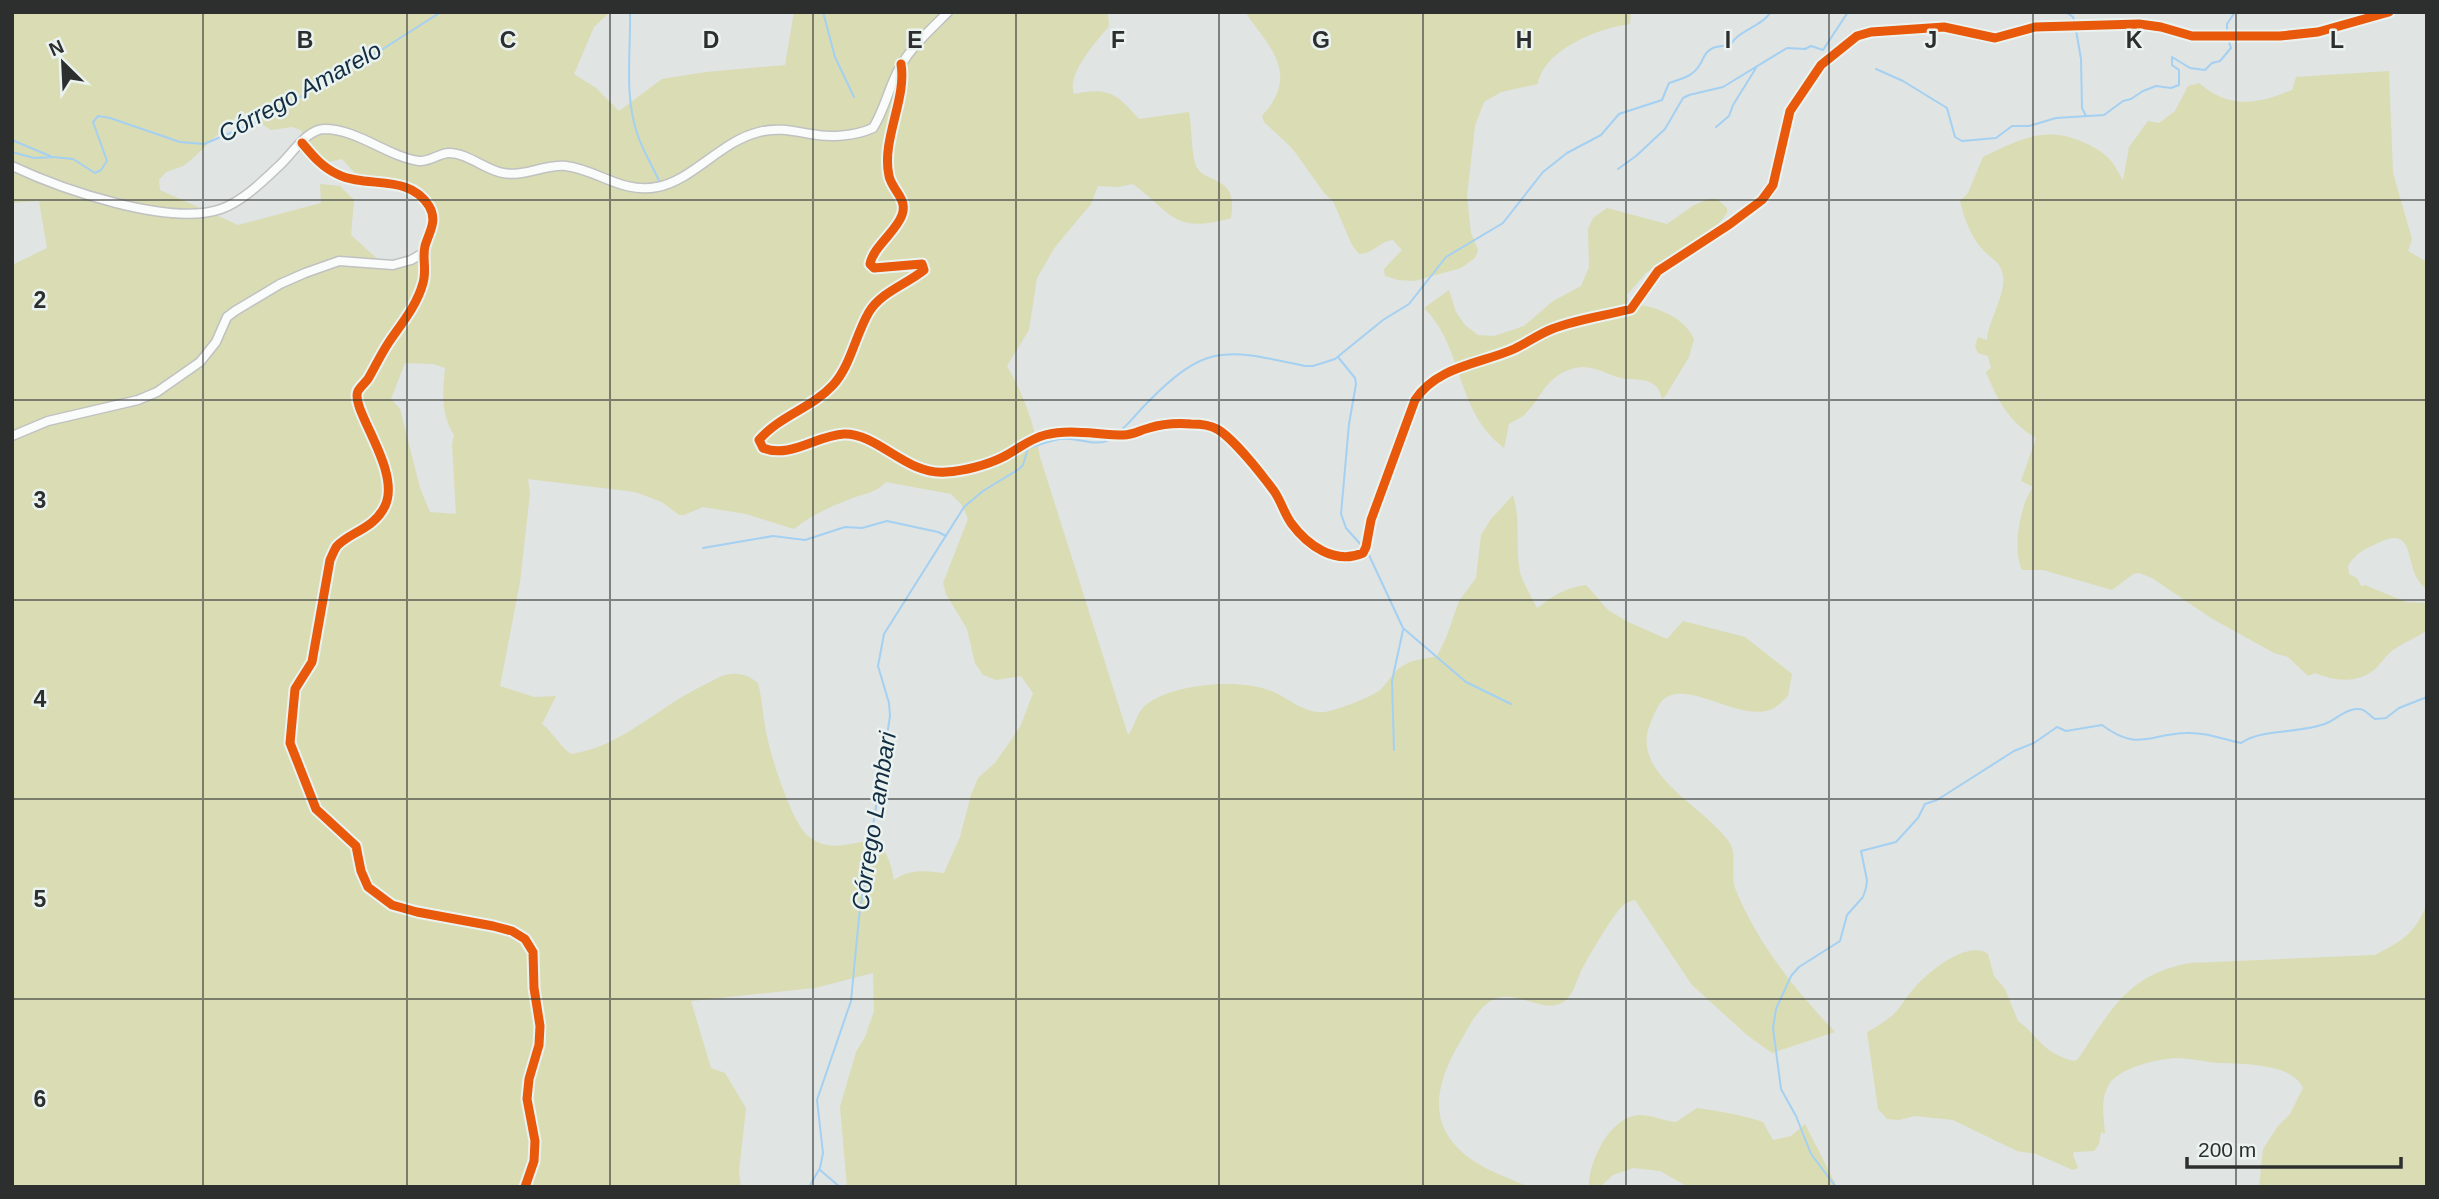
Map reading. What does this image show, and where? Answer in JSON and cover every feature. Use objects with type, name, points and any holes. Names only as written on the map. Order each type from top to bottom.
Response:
[{"type":"street","points":[[12,166],[93,197],[152,211],[205,213],[239,200],[313,132],[329,130],[351,135],[419,161],[452,153],[506,174],[569,166],[634,188],[655,188],[677,179],[727,146],[756,132],[771,129],[834,135],[873,128],[885,106],[901,64],[948,12]]},
{"type":"street","points":[[901,64],[903,77],[896,104],[888,176],[904,206],[902,216],[884,243],[871,256],[870,264],[874,268],[922,264],[924,270],[869,311],[842,372],[832,386],[768,430],[759,440],[763,448],[772,452],[826,437],[857,435],[913,466],[946,472],[1001,458],[1042,436],[1066,431],[1127,435],[1164,425],[1213,427],[1231,439],[1275,492],[1292,525],[1303,536],[1334,557],[1345,558],[1363,553],[1366,547],[1371,520],[1415,400],[1423,388],[1437,377],[1513,349],[1550,329],[1631,309],[1658,271],[1762,200],[1773,185],[1790,111],[1821,65],[1857,36],[1871,32],[1944,27],[1995,38],[2035,27],[2139,24],[2192,36],[2280,36],[2318,32],[2389,12]]},
{"type":"street","points":[[302,143],[321,165],[339,176],[413,189],[430,208],[433,221],[418,296],[401,327],[356,393],[357,406],[377,444],[384,467],[388,485],[385,506],[365,530],[337,547],[330,561],[312,662],[295,689],[290,743],[316,809],[356,846],[368,887],[392,905],[512,931],[525,939],[533,952],[540,1035],[527,1099],[535,1141],[534,1161],[525,1187]]},
{"type":"street","points":[[12,436],[48,421],[138,400],[157,392],[200,362],[216,342],[227,317],[305,272],[338,261],[393,265],[411,260],[425,252]]},
{"type":"green space","points":[[12,12],[610,12],[594,27],[574,74],[596,88],[619,111],[662,79],[785,65],[794,12],[1108,12],[1109,26],[1074,77],[1074,94],[1095,91],[1111,94],[1139,119],[1189,112],[1195,163],[1205,175],[1225,186],[1232,203],[1231,218],[1197,224],[1176,219],[1133,184],[1118,187],[1098,186],[1091,204],[1055,247],[1037,278],[1029,330],[1007,366],[1031,421],[1128,735],[1143,707],[1174,691],[1210,685],[1246,685],[1276,693],[1305,709],[1325,712],[1375,693],[1406,664],[1437,656],[1459,601],[1476,578],[1481,535],[1491,519],[1513,495],[1517,514],[1520,572],[1537,608],[1560,593],[1586,585],[1608,610],[1667,639],[1683,621],[1745,637],[1792,674],[1788,696],[1774,708],[1759,712],[1745,711],[1687,694],[1675,694],[1664,699],[1653,716],[1647,740],[1650,757],[1659,773],[1729,842],[1733,853],[1735,888],[1754,928],[1806,1000],[1835,1032],[1772,1053],[1747,1035],[1692,985],[1635,900],[1626,903],[1609,924],[1567,999],[1552,1005],[1506,997],[1491,1001],[1471,1023],[1443,1077],[1439,1110],[1450,1139],[1480,1165],[1529,1187],[847,1187],[840,1107],[856,1052],[865,1037],[874,1011],[873,973],[815,988],[691,1001],[711,1068],[725,1073],[746,1108],[739,1171],[741,1187],[12,1187],[12,265],[47,248],[39,201],[12,203]],"holes":[[[246,113],[271,130],[292,127],[301,130],[310,151],[324,163],[342,159],[364,183],[407,190],[426,205],[432,224],[424,247],[417,254],[384,265],[351,235],[354,200],[340,186],[320,184],[321,203],[238,225],[160,190],[159,180],[166,172],[183,166],[237,116]],[[405,363],[433,364],[445,368],[446,419],[454,435],[452,445],[456,514],[430,512],[420,488],[400,409],[391,399]],[[528,479],[635,492],[662,502],[679,515],[703,507],[746,514],[794,529],[821,512],[873,491],[886,482],[951,494],[962,505],[968,519],[943,583],[946,594],[967,629],[975,663],[983,675],[996,680],[1021,676],[1033,693],[1020,727],[995,763],[978,778],[960,837],[944,873],[912,872],[894,880],[888,858],[881,847],[871,842],[836,846],[822,844],[808,836],[790,806],[770,751],[758,683],[743,675],[728,674],[717,678],[606,743],[571,754],[567,751],[542,724],[556,696],[534,697],[500,686],[520,582],[530,493]]]},
{"type":"green space","points":[[1245,12],[1631,12],[1630,24],[1603,30],[1562,51],[1542,72],[1538,84],[1501,92],[1484,102],[1475,126],[1467,196],[1471,233],[1478,250],[1475,258],[1461,268],[1414,281],[1385,276],[1384,269],[1402,250],[1393,240],[1359,254],[1352,245],[1333,201],[1292,148],[1264,122],[1262,116],[1279,87],[1278,62]]},
{"type":"green space","points":[[2389,71],[2393,173],[2412,239],[2408,251],[2427,262],[2427,589],[2419,582],[2409,552],[2400,539],[2391,538],[2368,548],[2357,554],[2348,566],[2349,574],[2357,578],[2361,586],[2365,585],[2406,602],[2427,603],[2427,630],[2393,650],[2374,670],[2360,678],[2337,679],[2315,673],[2308,676],[2288,657],[2274,653],[2211,618],[2152,578],[2139,573],[2133,574],[2112,590],[2043,570],[2022,570],[2018,551],[2019,527],[2024,505],[2033,487],[2021,481],[2036,438],[2005,410],[1986,372],[1991,368],[1988,356],[1978,353],[1975,347],[1978,337],[1987,340],[2002,291],[2003,276],[1998,264],[1979,246],[1972,234],[1960,201],[1968,193],[1983,157],[2033,136],[2071,137],[2099,150],[2111,161],[2123,180],[2129,147],[2148,121],[2159,123],[2175,111],[2188,86],[2199,83],[2222,97],[2244,102],[2267,99],[2292,90],[2296,77]]},
{"type":"green space","points":[[1717,199],[1727,208],[1727,213],[1712,232],[1646,273],[1627,295],[1629,303],[1658,309],[1675,318],[1694,339],[1689,357],[1666,395],[1662,399],[1660,392],[1650,382],[1621,378],[1589,367],[1575,368],[1557,376],[1523,416],[1509,424],[1504,448],[1498,443],[1478,419],[1444,337],[1424,308],[1449,290],[1456,312],[1465,325],[1478,335],[1494,336],[1524,326],[1553,301],[1581,286],[1589,267],[1588,229],[1593,218],[1607,208],[1667,224],[1694,205]]},
{"type":"green space","points":[[2427,904],[2427,1187],[2259,1187],[2263,1149],[2278,1126],[2290,1114],[2303,1088],[2289,1074],[2266,1066],[2176,1058],[2128,1069],[2108,1086],[2103,1110],[2105,1134],[2101,1132],[2099,1144],[2094,1151],[2074,1152],[2078,1168],[2073,1170],[2036,1154],[2017,1151],[1953,1120],[1914,1116],[1899,1120],[1887,1119],[1878,1109],[1867,1032],[1894,1014],[1926,976],[1958,955],[1969,951],[1988,954],[1994,976],[2005,989],[2018,1021],[2051,1051],[2074,1061],[2123,997],[2151,976],[2190,963],[2375,955],[2407,936]]},
{"type":"green space","points":[[1697,1108],[1763,1122],[1773,1140],[1791,1136],[1805,1124],[1837,1187],[1688,1187],[1660,1171],[1633,1168],[1613,1175],[1600,1187],[1589,1187],[1596,1156],[1615,1126],[1633,1116],[1643,1115],[1676,1122]]},
{"type":"waterway","name":"Córrego Amarelo","points":[[12,152],[34,158],[73,159],[95,173],[101,170],[107,161],[93,122],[98,116],[180,142],[204,144],[252,124],[367,59],[441,12]]},
{"type":"waterway","points":[[630,12],[629,88],[633,118],[642,146],[660,183]]},
{"type":"waterway","points":[[823,12],[835,57],[854,97]]},
{"type":"waterway","name":"Córrego Lambari","points":[[1120,431],[1167,384],[1202,360],[1218,355],[1236,354],[1313,366],[1335,359],[1383,320],[1409,304],[1446,257],[1503,223],[1543,172],[1567,153],[1601,135],[1619,114],[1662,100],[1669,83],[1693,73],[1710,50],[1730,45],[1739,35],[1761,22],[1771,12]]},
{"type":"waterway","points":[[1618,169],[1665,129],[1683,98],[1723,87],[1787,48],[1805,49],[1811,46],[1823,50],[1848,12]]},
{"type":"waterway","points":[[2066,12],[2073,17],[2075,24]]},
{"type":"waterway","name":"Córrego Lambari","points":[[2227,33],[2227,24],[2235,12]]},
{"type":"waterway","points":[[2076,30],[2081,59],[2082,108],[2086,116]]},
{"type":"waterway","points":[[1876,69],[1903,81],[1947,108],[1955,137],[1962,141],[1996,138],[2012,126],[2029,126],[2056,118],[2104,115],[2143,91],[2156,86],[2171,88],[2179,85],[2179,70],[2172,65],[2172,57],[2190,68],[2205,70],[2212,63],[2220,61],[2231,48],[2228,39]]},
{"type":"waterway","points":[[1716,127],[1729,116],[1756,68]]},
{"type":"waterway","points":[[12,140],[50,156]]},
{"type":"waterway","points":[[1338,357],[1355,378],[1356,384],[1349,424],[1341,514],[1346,528],[1362,546]]},
{"type":"waterway","name":"Córrego Lambari","points":[[809,1187],[820,1168],[823,1153],[817,1100],[851,1001],[859,917],[890,716],[878,666],[884,634],[964,507],[983,491],[1019,469],[1023,465],[1028,448],[1060,439],[1095,443],[1113,437]]},
{"type":"waterway","points":[[703,548],[773,536],[805,540],[845,527],[862,528],[887,521],[946,536]]},
{"type":"waterway","points":[[1368,553],[1403,628],[1466,682],[1511,704]]},
{"type":"waterway","points":[[1394,750],[1392,681],[1403,630]]},
{"type":"waterway","points":[[1836,1187],[1811,1154],[1796,1116],[1781,1089],[1773,1028],[1776,1009],[1791,976],[1799,967],[1840,941],[1847,915],[1863,897],[1867,880],[1861,851],[1896,842],[1918,818],[1925,804],[1937,800],[2057,727],[2066,731],[2102,725],[2114,733],[2135,740],[2193,733],[2241,743],[2260,735],[2317,726],[2356,709],[2367,712],[2375,719],[2386,718],[2399,708],[2427,697]]},
{"type":"waterway","points":[[820,1170],[840,1187]]},
{"type":"cycle path","points":[[901,64],[901,91],[887,162],[889,176],[903,209],[899,221],[875,252],[870,264],[874,268],[922,264],[924,270],[874,305],[864,321],[849,359],[833,385],[767,432],[759,440],[763,448],[783,451],[844,434],[869,440],[918,468],[946,472],[990,463],[1034,439],[1055,433],[1124,435],[1165,425],[1204,425],[1224,434],[1247,457],[1274,491],[1291,523],[1305,539],[1323,551],[1342,557],[1363,553],[1366,547],[1371,520],[1415,400],[1424,389],[1447,373],[1514,349],[1552,329],[1631,309],[1658,271],[1762,200],[1773,185],[1790,111],[1821,65],[1857,36],[1871,32],[1944,27],[1995,38],[2035,27],[2139,24],[2192,36],[2280,36],[2318,32],[2389,12]]},
{"type":"cycle path","points":[[302,143],[322,165],[337,174],[410,189],[421,196],[429,206],[433,222],[425,246],[424,278],[417,299],[358,391],[357,399],[361,411],[387,475],[385,506],[375,520],[342,541],[330,560],[312,662],[295,689],[290,743],[316,809],[356,846],[361,871],[368,887],[392,905],[512,931],[525,939],[533,952],[534,988],[540,1026],[539,1045],[529,1079],[527,1099],[535,1141],[534,1161],[525,1187]]}]
